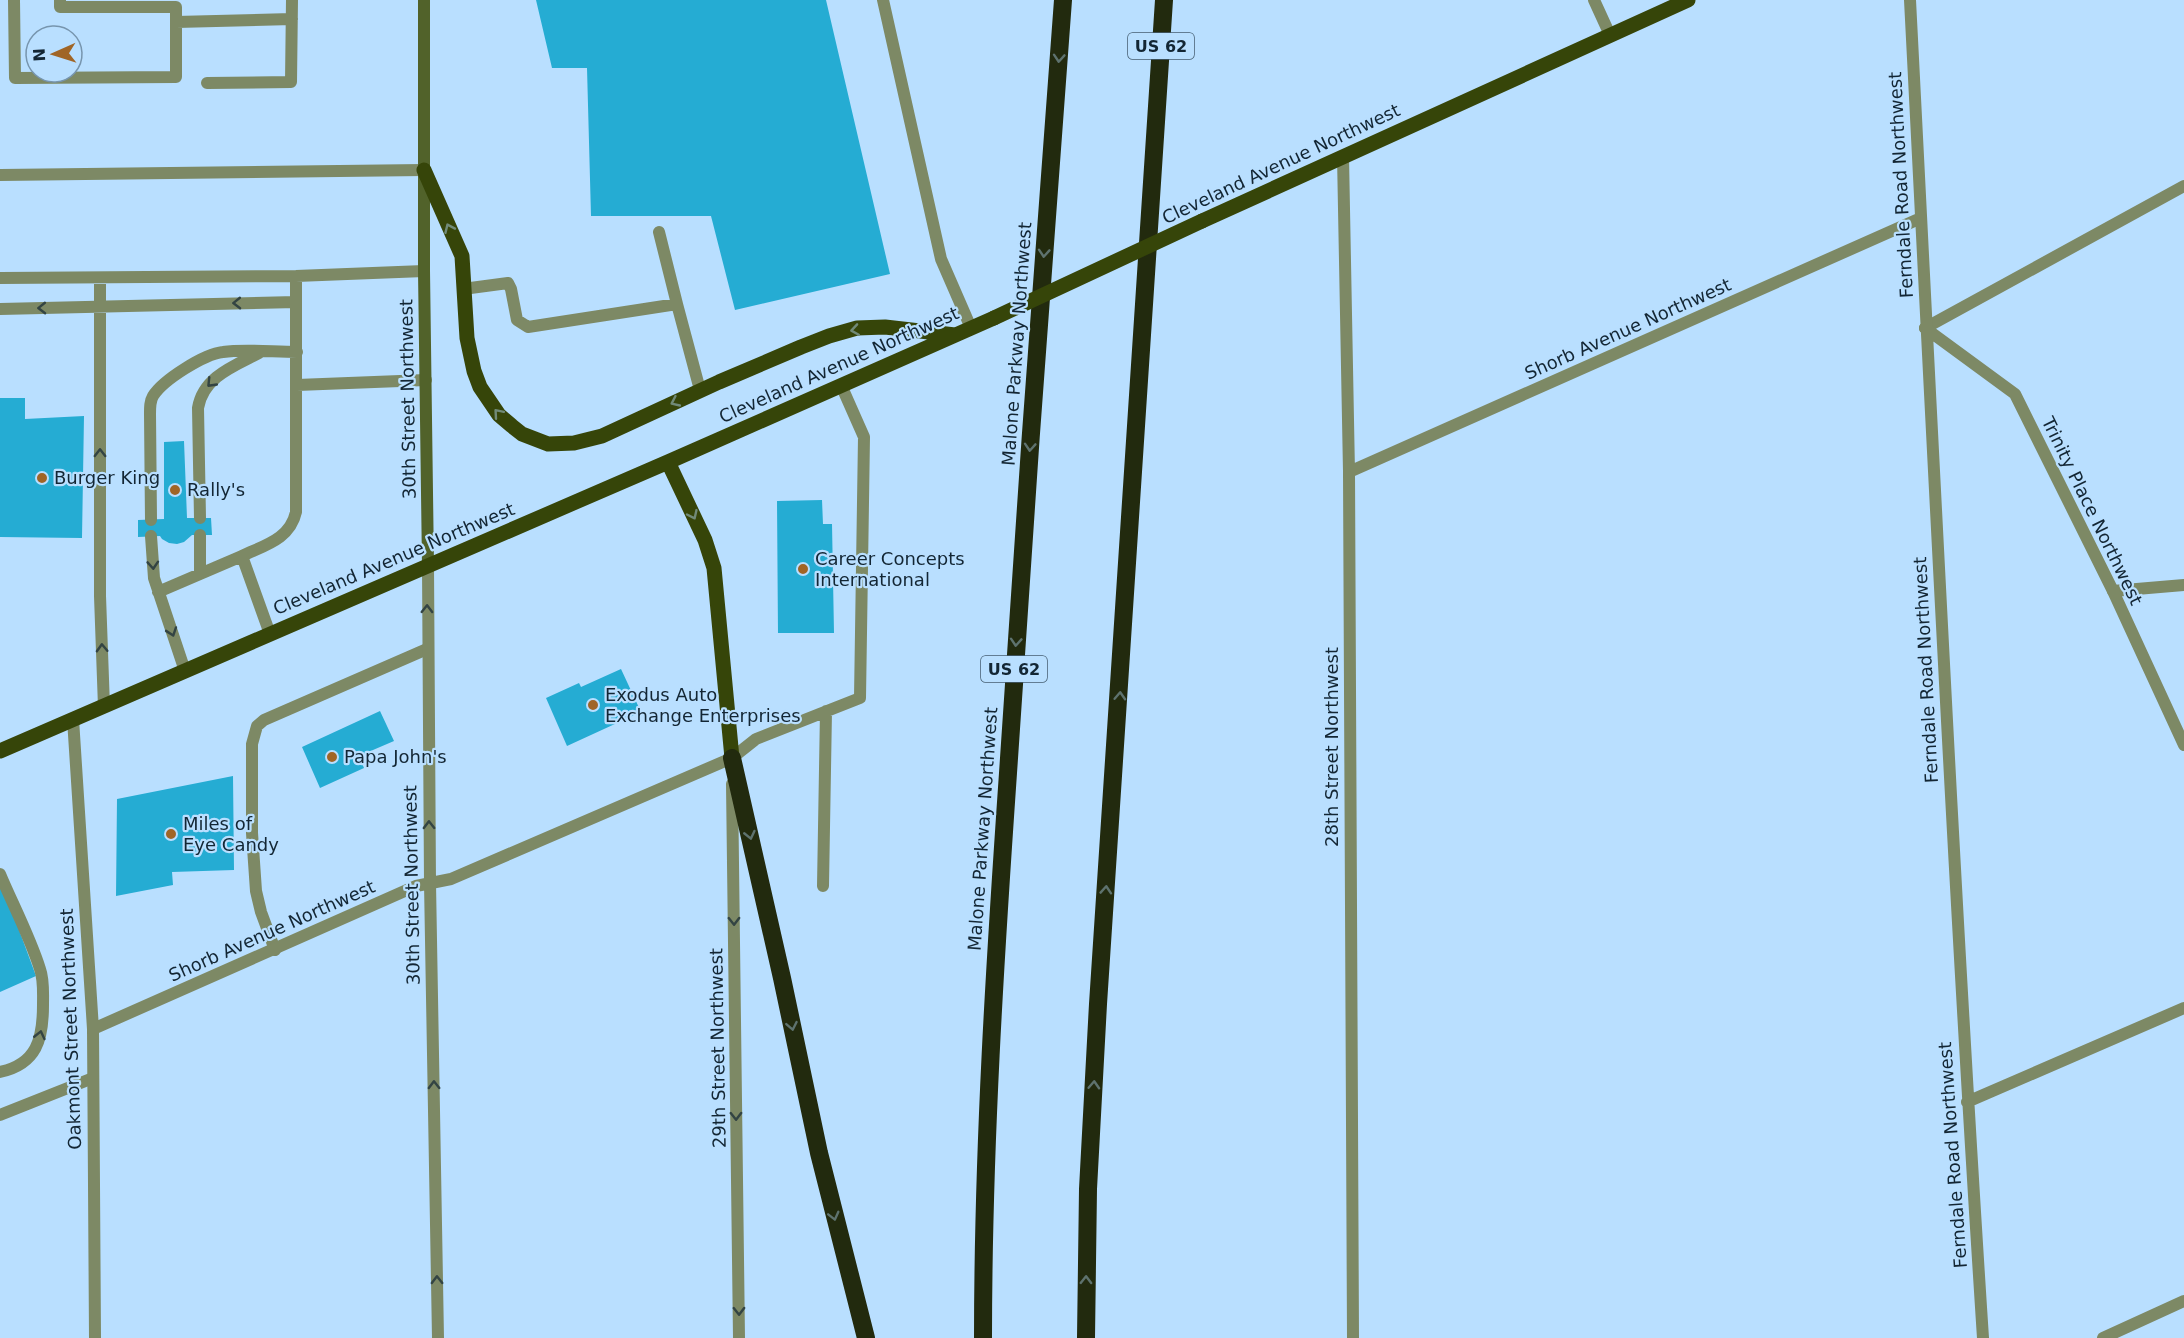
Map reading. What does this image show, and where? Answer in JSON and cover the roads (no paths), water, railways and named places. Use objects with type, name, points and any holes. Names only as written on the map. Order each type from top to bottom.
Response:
[{"type":"highway","name":"Malone Parkway Northwest","points":[[983,1338],[983,1222],[993,1000],[1017,626],[1063,0]]},
{"type":"highway","name":"US 62","points":[[1086,1338],[1088,1189],[1098,1005],[1164,0]]},
{"type":"highway","points":[[732,758],[780,966],[819,1153],[866,1338]]},
{"type":"main road","name":"30th Street Northwest","points":[[423,0],[428,566]]},
{"type":"main road","name":"Cleveland Avenue Northwest","points":[[0,752],[994,318],[1343,156],[1688,0]]},
{"type":"main road","points":[[424,170],[462,256],[467,338],[480,387],[499,415],[517,430],[548,444],[574,443],[602,436],[700,390],[829,336],[856,328],[885,327],[955,335]]},
{"type":"main road","points":[[668,462],[709,549],[714,568],[732,758]]},
{"type":"street","points":[[14,0],[15,78],[176,77],[176,7],[60,8],[60,0]]},
{"type":"street","points":[[207,83],[291,81],[292,0]]},
{"type":"street","points":[[883,0],[941,259],[970,328]]},
{"type":"street","points":[[1593,0],[1610,36]]},
{"type":"street","name":"Ferndale Road Northwest","points":[[1910,0],[1925,328],[1967,1102],[1983,1338]]},
{"type":"street","points":[[176,22],[292,19]]},
{"type":"street","name":"28th Street Northwest","points":[[1343,156],[1349,472],[1353,1338]]},
{"type":"street","points":[[0,176],[424,170]]},
{"type":"street","points":[[1925,328],[2184,186]]},
{"type":"street","name":"Shorb Avenue Northwest","points":[[1349,472],[1921,218]]},
{"type":"street","points":[[659,232],[700,390]]},
{"type":"street","points":[[0,278],[296,276],[424,271]]},
{"type":"street","points":[[158,592],[281,537],[294,522],[297,502],[296,276]]},
{"type":"street","points":[[100,278],[100,596],[104,707]]},
{"type":"street","points":[[463,289],[508,283],[517,320],[528,327],[677,304]]},
{"type":"street","points":[[0,309],[296,302]]},
{"type":"street","name":"Trinity Place Northwest","points":[[1925,328],[2014,394],[2112,591],[2184,745]]},
{"type":"street","points":[[150,520],[150,403],[154,395],[167,382],[209,356],[224,351],[297,352]]},
{"type":"street","points":[[200,518],[198,408],[200,397],[213,379],[260,352]]},
{"type":"street","points":[[297,385],[426,380]]},
{"type":"street","name":"Shorb Avenue Northwest","points":[[93,1029],[416,886],[450,879],[732,758],[756,739],[860,698],[864,437],[842,385]]},
{"type":"street","points":[[200,535],[200,574]]},
{"type":"street","points":[[151,536],[154,578],[185,671]]},
{"type":"street","points":[[242,556],[270,634]]},
{"type":"street","name":"30th Street Northwest","points":[[428,566],[430,883],[438,1338]]},
{"type":"street","points":[[2112,591],[2184,585]]},
{"type":"street","points":[[275,950],[261,912],[254,860],[252,744],[257,726],[264,720],[427,648]]},
{"type":"street","points":[[823,886],[826,711]]},
{"type":"street","name":"Oakmont Street Northwest","points":[[73,719],[93,1029],[94,1338]]},
{"type":"street","name":"29th Street Northwest","points":[[732,758],[739,1338]]},
{"type":"street","points":[[0,874],[40,969],[43,1000],[41,1034],[36,1050],[26,1060],[0,1072]]},
{"type":"street","points":[[1967,1102],[2184,1008]]},
{"type":"street","points":[[0,1114],[93,1078]]},
{"type":"street","points":[[2103,1338],[2184,1301]]},
{"type":"place","name":"Burger King","points":[[42,478]]},
{"type":"place","name":"Rally's","points":[[175,490]]},
{"type":"place","name":"Career Concepts International","points":[[803,569]]},
{"type":"place","name":"Exodus Auto Exchange Enterprises","points":[[593,705]]},
{"type":"place","name":"Papa John's","points":[[332,757]]},
{"type":"place","name":"Miles of Eye Candy","points":[[171,834]]}]
